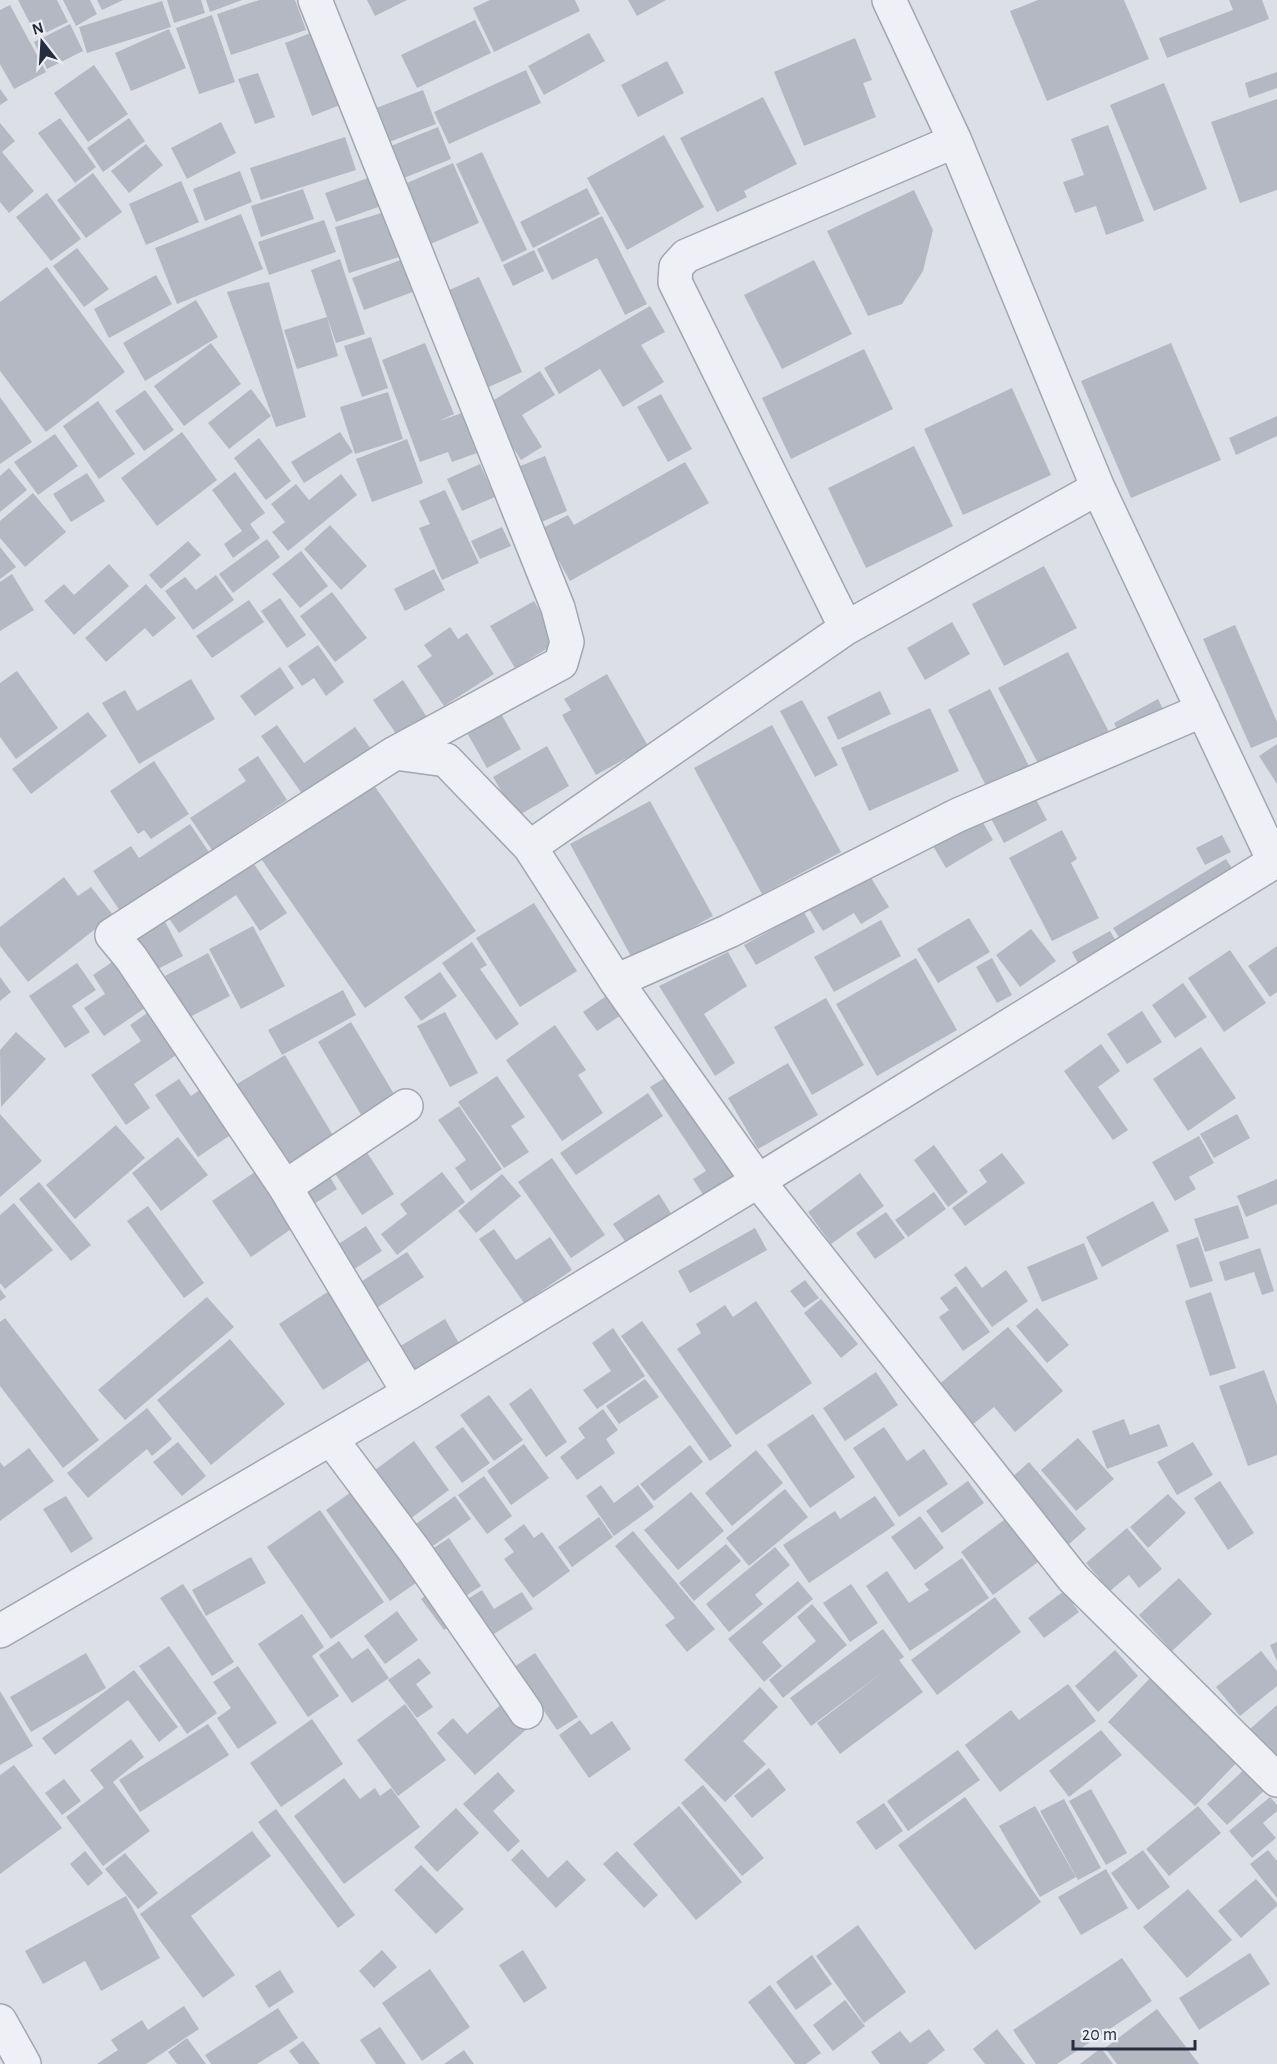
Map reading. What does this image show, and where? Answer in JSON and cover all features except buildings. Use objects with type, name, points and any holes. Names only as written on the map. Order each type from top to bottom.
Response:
[{"type":"street","points":[[315,0],[558,608],[567,642],[561,663],[395,753],[112,935],[131,958],[285,1187],[408,1393]]},
{"type":"street","points":[[0,1631],[408,1393],[758,1181],[1275,861],[1098,488],[955,141],[889,0]]},
{"type":"street","points":[[846,627],[675,282],[676,267],[686,256],[955,141]]},
{"type":"street","points":[[530,847],[846,627],[1098,488]]},
{"type":"street","points":[[615,981],[729,931],[958,815],[1203,710]]},
{"type":"street","points":[[395,753],[446,760],[530,847],[615,981],[758,1181],[1073,1578],[1277,1780]]},
{"type":"street","points":[[285,1187],[406,1106]]},
{"type":"street","points":[[331,1439],[414,1550],[526,1712]]},
{"type":"street","points":[[0,2021],[24,2064]]}]
